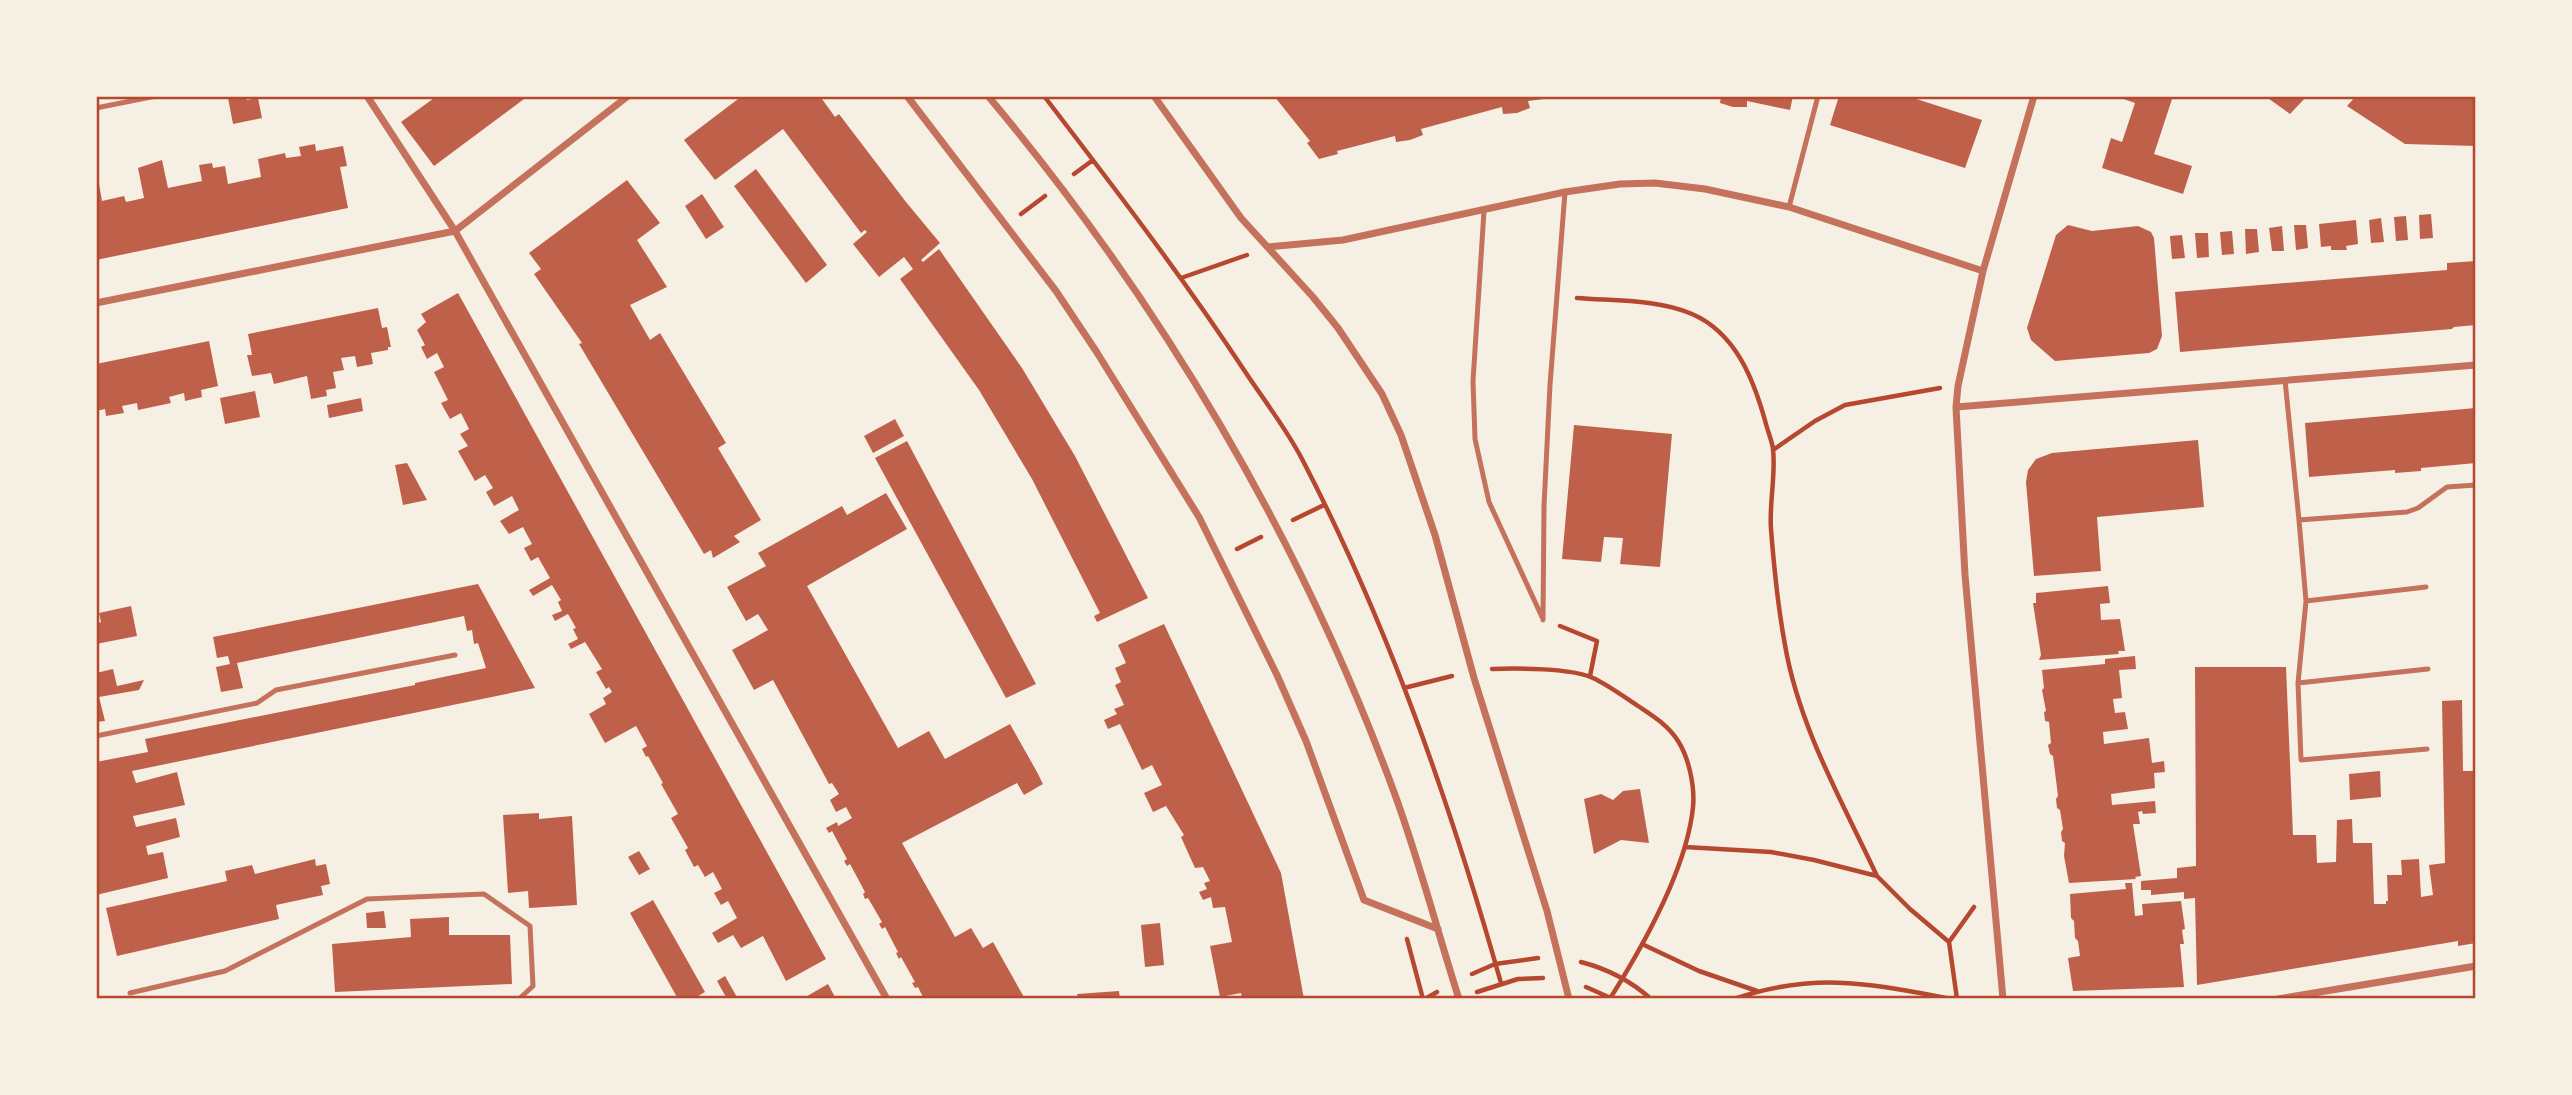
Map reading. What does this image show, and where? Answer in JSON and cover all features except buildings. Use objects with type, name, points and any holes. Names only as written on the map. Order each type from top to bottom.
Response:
[{"type":"street","points":[[367,96],[455,231],[887,999]]},
{"type":"street","points":[[96,303],[455,231],[628,96]]},
{"type":"street","points":[[907,96],[1056,291],[1199,517],[1260,639],[1306,741],[1364,900],[1438,929]]},
{"type":"street","points":[[988,96],[1028,144],[1114,258],[1213,414],[1263,502],[1313,602],[1360,707],[1394,793],[1459,999]]},
{"type":"street","points":[[1154,96],[1241,218],[1314,297],[1338,328],[1382,394],[1401,435],[1428,510],[1472,671],[1546,911],[1569,999]]},
{"type":"street","points":[[2003,999],[1965,575],[1956,407],[1958,386],[1983,271],[2034,96]]},
{"type":"street","points":[[1268,247],[1343,240],[1566,192],[1620,184],[1655,183],[1705,189],[1789,207],[1983,271]]},
{"type":"street","points":[[1956,407],[2476,365]]},
{"type":"street","points":[[2278,999],[2476,966]]},
{"type":"lane","points":[[96,108],[156,96]]},
{"type":"lane","points":[[1789,207],[1818,96]]},
{"type":"lane","points":[[1543,620],[1544,506],[1550,385],[1566,192]]},
{"type":"lane","points":[[1484,211],[1473,381],[1475,439],[1489,502],[1543,620]]},
{"type":"lane","points":[[2285,380],[2306,601],[2298,683],[2301,760],[2427,749]]},
{"type":"lane","points":[[2299,520],[2407,512],[2418,508],[2447,487],[2476,485]]},
{"type":"lane","points":[[2306,601],[2426,587]]},
{"type":"lane","points":[[96,736],[257,703],[276,690],[455,655]]},
{"type":"lane","points":[[2298,683],[2428,669]]},
{"type":"lane","points":[[130,993],[225,971],[367,899],[484,894],[530,926],[533,986],[519,999]]},
{"type":"path","points":[[1044,96],[1181,278],[1301,456],[1354,569],[1404,688],[1444,801],[1500,983]]},
{"type":"path","points":[[1181,278],[1268,247]]},
{"type":"path","points":[[1558,297],[1665,305],[1713,325],[1736,350],[1750,375],[1773,450],[1771,526],[1785,648],[1796,692],[1816,747],[1877,876],[1948,942],[1958,999]]},
{"type":"path","points":[[1773,450],[1815,421],[1845,405],[1958,386]]},
{"type":"path","points":[[1543,620],[1597,641],[1590,677]]},
{"type":"path","points":[[1404,688],[1493,668],[1543,670],[1590,677],[1660,721],[1678,741],[1691,775],[1693,806],[1685,847],[1643,944],[1612,998],[1597,990],[1565,981],[1539,978],[1500,983],[1470,995]]},
{"type":"path","points":[[1685,847],[1771,852],[1877,876]]},
{"type":"path","points":[[1948,942],[1993,881]]},
{"type":"path","points":[[1401,914],[1423,999]]},
{"type":"path","points":[[1643,944],[1699,971],[1758,992]]},
{"type":"path","points":[[1734,999],[1789,984],[1846,982],[1952,999]]}]
